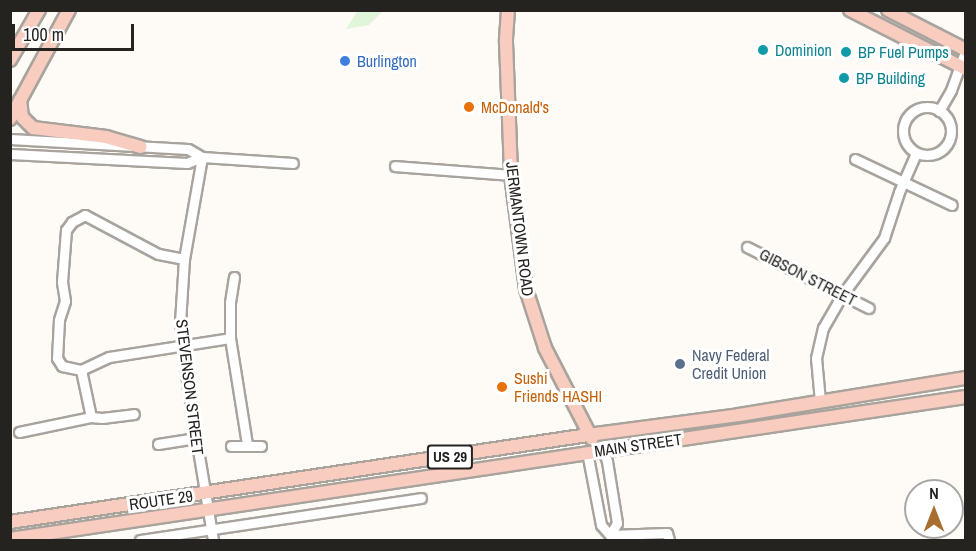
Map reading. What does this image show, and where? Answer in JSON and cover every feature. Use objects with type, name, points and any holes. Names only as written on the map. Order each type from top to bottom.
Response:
[{"type":"main road","points":[[10,60],[39,10]]},
{"type":"main road","points":[[10,119],[69,10]]},
{"type":"main road","name":"JERMANTOWN ROAD","points":[[508,10],[506,42],[511,175],[523,276],[545,348],[588,435],[603,450]]},
{"type":"main road","points":[[850,10],[962,67]]},
{"type":"main road","points":[[888,10],[965,50]]},
{"type":"main road","points":[[20,100],[22,117],[33,129],[106,136],[141,147]]},
{"type":"main road","name":"MAIN STREET","points":[[312,477],[966,378]]},
{"type":"main road","name":"MAIN STREET","points":[[310,493],[966,397]]},
{"type":"main road","name":"JERMANTOWN ROAD","points":[[587,452],[588,435]]},
{"type":"main road","name":"ROUTE 29","points":[[10,521],[312,477]]},
{"type":"main road","name":"ROUTE 29","points":[[10,539],[310,493]]},
{"type":"street","points":[[939,111],[962,67],[965,50]]},
{"type":"street","points":[[932,108],[939,111],[950,123],[950,139],[946,146],[932,154],[916,153],[905,142],[903,127],[906,119],[917,109],[932,108]]},
{"type":"street","points":[[10,139],[188,150],[202,157],[293,163]]},
{"type":"street","points":[[820,401],[816,358],[823,328],[842,295],[884,238],[903,182],[916,153]]},
{"type":"street","points":[[10,154],[187,163],[202,157]]},
{"type":"street","name":"STEVENSON STREET","points":[[202,157],[184,259],[180,301],[182,347],[213,540]]},
{"type":"street","points":[[855,159],[952,205]]},
{"type":"street","points":[[395,166],[511,175]]},
{"type":"street","points":[[184,259],[158,254],[85,215],[72,222],[66,230],[63,282],[65,301],[59,320],[57,358],[62,366],[81,370],[109,357],[230,338]]},
{"type":"street","name":"GIBSON STREET","points":[[747,247],[869,308]]},
{"type":"street","points":[[234,277],[230,303],[230,338],[247,444]]},
{"type":"street","points":[[81,370],[91,417]]},
{"type":"street","points":[[19,432],[91,417],[134,414]]},
{"type":"street","points":[[158,444],[195,438]]},
{"type":"street","points":[[231,446],[247,444],[261,446]]},
{"type":"street","points":[[603,450],[608,461],[617,523],[610,535]]},
{"type":"street","points":[[587,452],[601,525],[610,535]]},
{"type":"street","points":[[140,540],[421,498]]},
{"type":"street","points":[[610,535],[667,533],[669,540]]},
{"type":"green space","points":[[358,10],[383,11],[369,25],[346,29]]},
{"type":"place","name":"Dominion","points":[[763,50]]},
{"type":"place","name":"BP Fuel Pumps","points":[[846,52]]},
{"type":"place","name":"Burlington","points":[[345,61]]},
{"type":"place","name":"BP Building","points":[[844,78]]},
{"type":"place","name":"McDonald's","points":[[469,107]]},
{"type":"place","name":"Navy Federal Credit Union","points":[[680,364]]},
{"type":"place","name":"Sushi Friends HASHI","points":[[502,387]]}]
